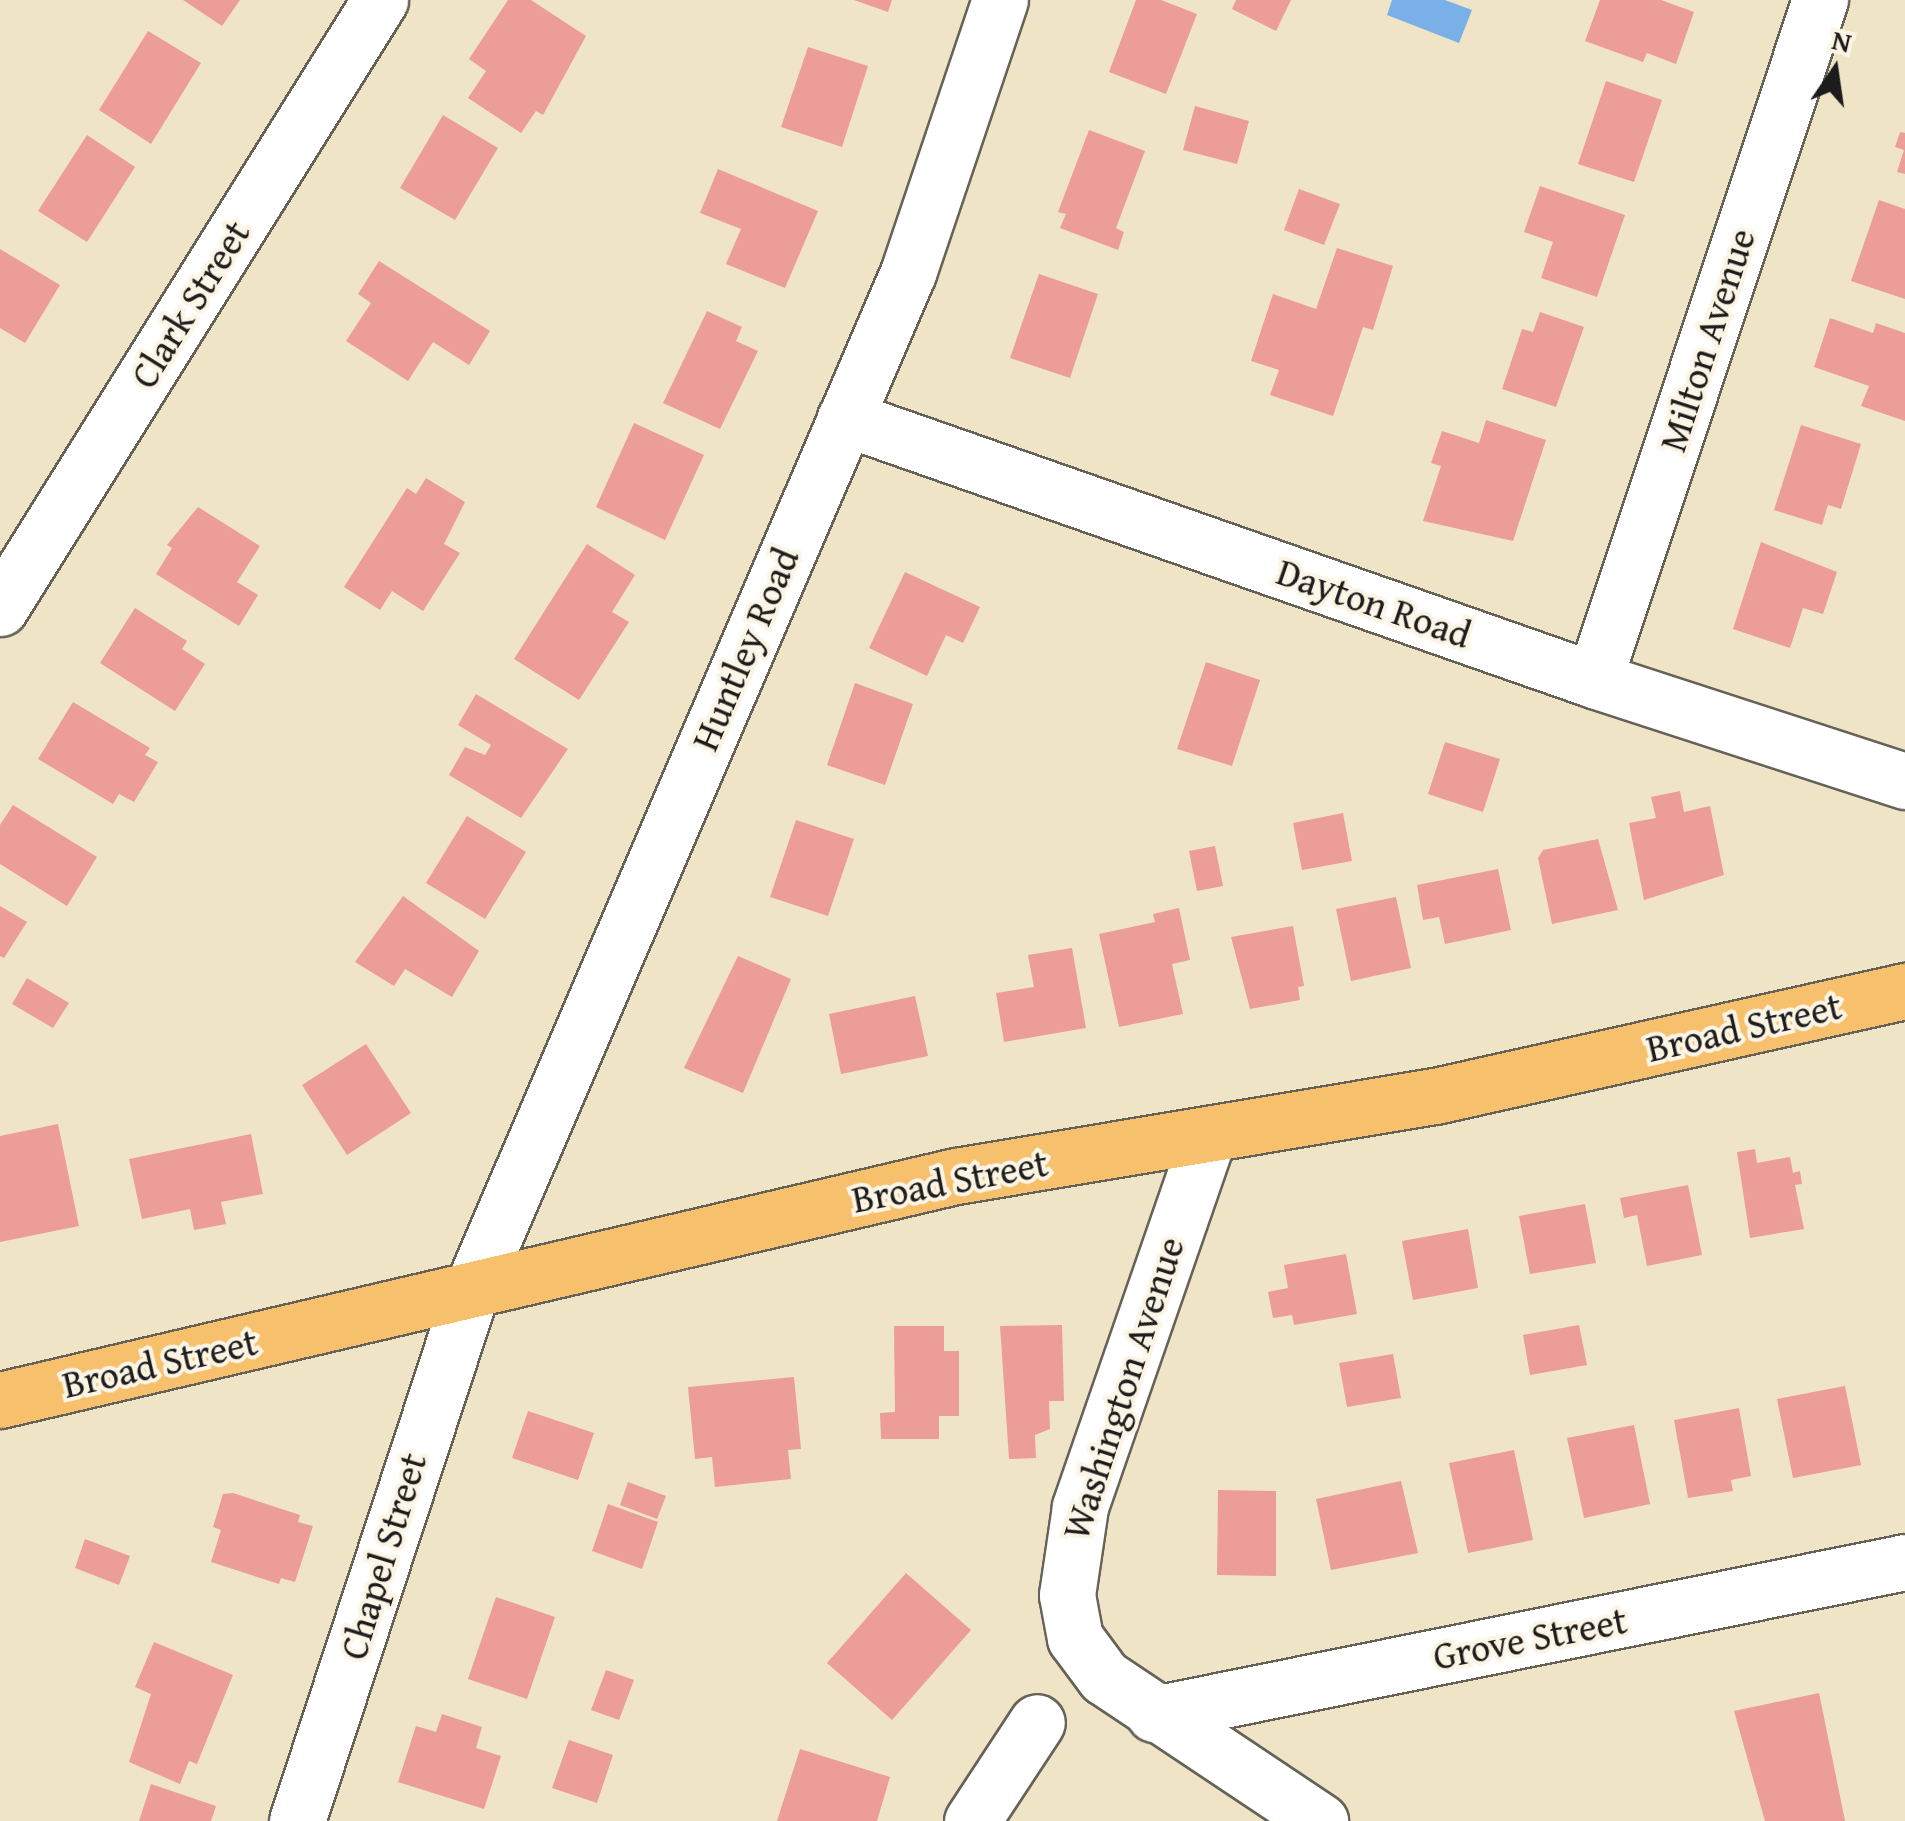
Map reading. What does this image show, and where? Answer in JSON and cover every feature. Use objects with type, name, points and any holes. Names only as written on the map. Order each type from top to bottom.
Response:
[{"type":"main road","name":"Broad Street","points":[[0,1400],[956,1176],[1436,1096],[1905,991]]},
{"type":"street","name":"Clark Street","points":[[0,608],[380,0]]},
{"type":"street","name":"Huntley Road","points":[[471,1291],[908,274],[1000,0]]},
{"type":"street","name":"Milton Avenue","points":[[1594,680],[1820,0]]},
{"type":"street","name":"Dayton Road","points":[[845,418],[1594,680],[1905,781]]},
{"type":"street","name":"Washington Avenue","points":[[1208,1134],[1069,1552],[1067,1595],[1075,1638],[1104,1678],[1320,1821]]},
{"type":"street","name":"Chapel Street","points":[[298,1821],[471,1291]]},
{"type":"street","name":"Grove Street","points":[[1154,1714],[1905,1562]]},
{"type":"street","points":[[972,1821],[1037,1722]]},
{"type":"water","points":[[1392,0],[1445,0],[1472,10],[1459,43],[1387,15]]},
{"type":"building","points":[[183,0],[240,0],[222,26]]},
{"type":"building","points":[[508,0],[531,0],[586,36],[543,115],[536,111],[521,133],[468,98],[486,71],[469,59]]},
{"type":"building","points":[[854,0],[892,0],[888,12]]},
{"type":"building","points":[[1136,0],[1161,0],[1197,14],[1166,94],[1109,72]]},
{"type":"building","points":[[1236,0],[1291,0],[1276,31],[1232,9]]},
{"type":"building","points":[[1600,0],[1661,0],[1694,12],[1676,64],[1647,53],[1643,62],[1585,41]]},
{"type":"building","points":[[148,31],[201,63],[151,144],[99,110]]},
{"type":"building","points":[[808,47],[868,66],[842,147],[781,127]]},
{"type":"building","points":[[1606,81],[1662,100],[1634,182],[1578,164]]},
{"type":"building","points":[[1195,106],[1249,121],[1237,164],[1183,150]]},
{"type":"building","points":[[443,115],[498,148],[455,220],[400,188]]},
{"type":"building","points":[[1089,130],[1145,151],[1116,228],[1124,232],[1118,250],[1060,228],[1066,214],[1058,212]]},
{"type":"building","points":[[1900,132],[1905,133],[1905,174],[1897,172],[1904,150],[1895,147]]},
{"type":"building","points":[[87,135],[135,167],[87,242],[38,211]]},
{"type":"building","points":[[718,169],[818,211],[785,288],[726,264],[741,229],[700,213]]},
{"type":"building","points":[[1540,186],[1625,215],[1597,297],[1541,278],[1553,242],[1524,232]]},
{"type":"building","points":[[1299,189],[1340,204],[1324,245],[1284,230]]},
{"type":"building","points":[[1879,200],[1905,209],[1905,299],[1851,281]]},
{"type":"building","points":[[1337,248],[1393,266],[1373,330],[1363,327],[1333,416],[1270,395],[1279,370],[1251,361],[1273,294],[1316,309]]},
{"type":"building","points":[[0,249],[60,285],[25,343],[0,328]]},
{"type":"building","points":[[379,261],[490,331],[469,365],[433,342],[408,381],[346,341],[371,303],[358,294]]},
{"type":"building","points":[[1039,274],[1098,294],[1070,378],[1010,358]]},
{"type":"building","points":[[707,311],[742,327],[736,341],[758,351],[720,429],[663,403]]},
{"type":"building","points":[[1540,312],[1584,327],[1556,407],[1502,389],[1522,329],[1533,332]]},
{"type":"building","points":[[1830,318],[1873,333],[1876,323],[1905,333],[1905,421],[1861,406],[1869,386],[1814,367]]},
{"type":"building","points":[[1486,420],[1546,440],[1513,541],[1423,521],[1441,466],[1431,463],[1442,431],[1479,443]]},
{"type":"building","points":[[634,423],[704,455],[665,540],[596,507]]},
{"type":"building","points":[[1801,425],[1861,444],[1841,509],[1828,505],[1822,525],[1774,510]]},
{"type":"building","points":[[426,478],[465,502],[444,544],[460,553],[423,611],[392,591],[380,610],[344,587],[407,488],[416,494]]},
{"type":"building","points":[[198,507],[260,546],[237,582],[258,595],[239,626],[156,574],[172,548],[167,545]]},
{"type":"building","points":[[1761,542],[1837,572],[1823,614],[1803,608],[1790,648],[1733,629]]},
{"type":"building","points":[[587,544],[635,575],[612,612],[629,622],[579,700],[514,659]]},
{"type":"building","points":[[905,572],[980,607],[963,643],[946,635],[927,676],[869,648]]},
{"type":"building","points":[[135,608],[187,641],[182,649],[205,664],[175,711],[100,663]]},
{"type":"building","points":[[1206,662],[1260,680],[1232,766],[1177,749]]},
{"type":"building","points":[[855,683],[913,704],[885,785],[827,765]]},
{"type":"building","points":[[476,694],[568,749],[521,818],[449,775],[465,747],[485,755],[491,745],[458,725]]},
{"type":"building","points":[[73,702],[150,748],[145,755],[158,762],[134,802],[119,794],[113,804],[38,759]]},
{"type":"building","points":[[1445,742],[1500,759],[1483,812],[1428,794]]},
{"type":"building","points":[[1680,791],[1684,812],[1710,806],[1724,875],[1644,900],[1629,823],[1656,818],[1651,797]]},
{"type":"building","points":[[13,805],[97,857],[67,906],[0,864],[0,825]]},
{"type":"building","points":[[1343,813],[1352,861],[1302,870],[1293,823]]},
{"type":"building","points":[[467,816],[526,852],[485,919],[426,883]]},
{"type":"building","points":[[796,820],[854,839],[828,916],[770,897]]},
{"type":"building","points":[[1598,839],[1618,910],[1552,924],[1538,858],[1543,850]]},
{"type":"building","points":[[1215,846],[1223,886],[1197,891],[1189,851]]},
{"type":"building","points":[[1498,869],[1511,930],[1445,944],[1439,917],[1423,920],[1417,885]]},
{"type":"building","points":[[403,896],[479,951],[452,997],[405,969],[394,986],[355,962]]},
{"type":"building","points":[[1396,897],[1411,968],[1351,981],[1336,909]]},
{"type":"building","points":[[0,906],[27,922],[4,958],[0,956]]},
{"type":"building","points":[[1179,908],[1190,960],[1172,964],[1183,1014],[1119,1027],[1099,934],[1155,922],[1153,914]]},
{"type":"building","points":[[1293,926],[1304,986],[1298,987],[1300,1000],[1250,1009],[1231,937]]},
{"type":"building","points":[[1072,948],[1086,1028],[1004,1042],[996,993],[1034,987],[1028,955]]},
{"type":"building","points":[[738,956],[791,979],[743,1093],[684,1068]]},
{"type":"building","points":[[27,978],[69,1003],[53,1028],[12,1004]]},
{"type":"building","points":[[915,996],[928,1056],[841,1074],[829,1014]]},
{"type":"building","points":[[366,1044],[411,1113],[347,1155],[302,1085]]},
{"type":"building","points":[[58,1124],[79,1226],[0,1242],[0,1136]]},
{"type":"building","points":[[251,1134],[263,1194],[221,1202],[226,1224],[194,1230],[190,1209],[142,1219],[129,1159]]},
{"type":"building","points":[[1755,1149],[1757,1163],[1790,1157],[1793,1173],[1800,1171],[1802,1184],[1795,1185],[1804,1229],[1750,1238],[1737,1152]]},
{"type":"building","points":[[1688,1185],[1702,1255],[1647,1266],[1637,1215],[1624,1218],[1620,1198]]},
{"type":"building","points":[[1585,1204],[1596,1263],[1530,1274],[1519,1216]]},
{"type":"building","points":[[1468,1229],[1478,1288],[1413,1300],[1402,1241]]},
{"type":"building","points":[[1346,1254],[1357,1314],[1294,1325],[1292,1315],[1273,1318],[1268,1292],[1288,1288],[1284,1265]]},
{"type":"building","points":[[1062,1325],[1064,1401],[1049,1401],[1050,1429],[1035,1435],[1036,1458],[1009,1459],[1000,1326]]},
{"type":"building","points":[[1579,1325],[1587,1365],[1530,1375],[1523,1335]]},
{"type":"building","points":[[894,1326],[944,1326],[944,1351],[959,1351],[959,1416],[939,1416],[939,1439],[881,1439],[880,1413],[895,1412]]},
{"type":"building","points":[[1393,1354],[1401,1398],[1347,1407],[1339,1363]]},
{"type":"building","points":[[794,1377],[801,1449],[788,1450],[791,1479],[715,1487],[712,1457],[695,1459],[688,1387]]},
{"type":"building","points":[[1845,1386],[1861,1465],[1793,1478],[1777,1399]]},
{"type":"building","points":[[1739,1408],[1751,1476],[1731,1480],[1733,1491],[1688,1498],[1674,1420]]},
{"type":"building","points":[[528,1411],[594,1433],[578,1480],[512,1458]]},
{"type":"building","points":[[1634,1425],[1650,1504],[1584,1518],[1567,1438]]},
{"type":"building","points":[[1514,1450],[1533,1540],[1468,1553],[1449,1463]]},
{"type":"building","points":[[1401,1481],[1418,1553],[1331,1570],[1316,1499]]},
{"type":"building","points":[[628,1482],[666,1496],[657,1519],[620,1505]]},
{"type":"building","points":[[1218,1490],[1276,1491],[1276,1576],[1217,1575]]},
{"type":"building","points":[[233,1493],[300,1515],[298,1522],[313,1526],[295,1582],[281,1578],[279,1584],[211,1562],[221,1530],[213,1527],[223,1494]]},
{"type":"building","points":[[608,1504],[658,1522],[642,1569],[592,1551]]},
{"type":"building","points":[[85,1539],[130,1556],[119,1585],[75,1568]]},
{"type":"building","points":[[906,1573],[971,1630],[892,1720],[827,1663]]},
{"type":"building","points":[[496,1597],[555,1617],[527,1699],[468,1679]]},
{"type":"building","points":[[154,1642],[233,1675],[197,1764],[189,1761],[180,1784],[129,1762],[151,1694],[135,1687]]},
{"type":"building","points":[[606,1670],[634,1680],[619,1720],[591,1710]]},
{"type":"building","points":[[1819,1693],[1845,1821],[1765,1821],[1734,1711]]},
{"type":"building","points":[[442,1714],[482,1727],[476,1748],[501,1756],[484,1809],[398,1782],[416,1726],[436,1732]]},
{"type":"building","points":[[569,1740],[613,1755],[597,1803],[552,1788]]},
{"type":"building","points":[[800,1749],[890,1777],[877,1821],[777,1821]]},
{"type":"building","points":[[151,1784],[216,1806],[211,1821],[139,1821]]}]
